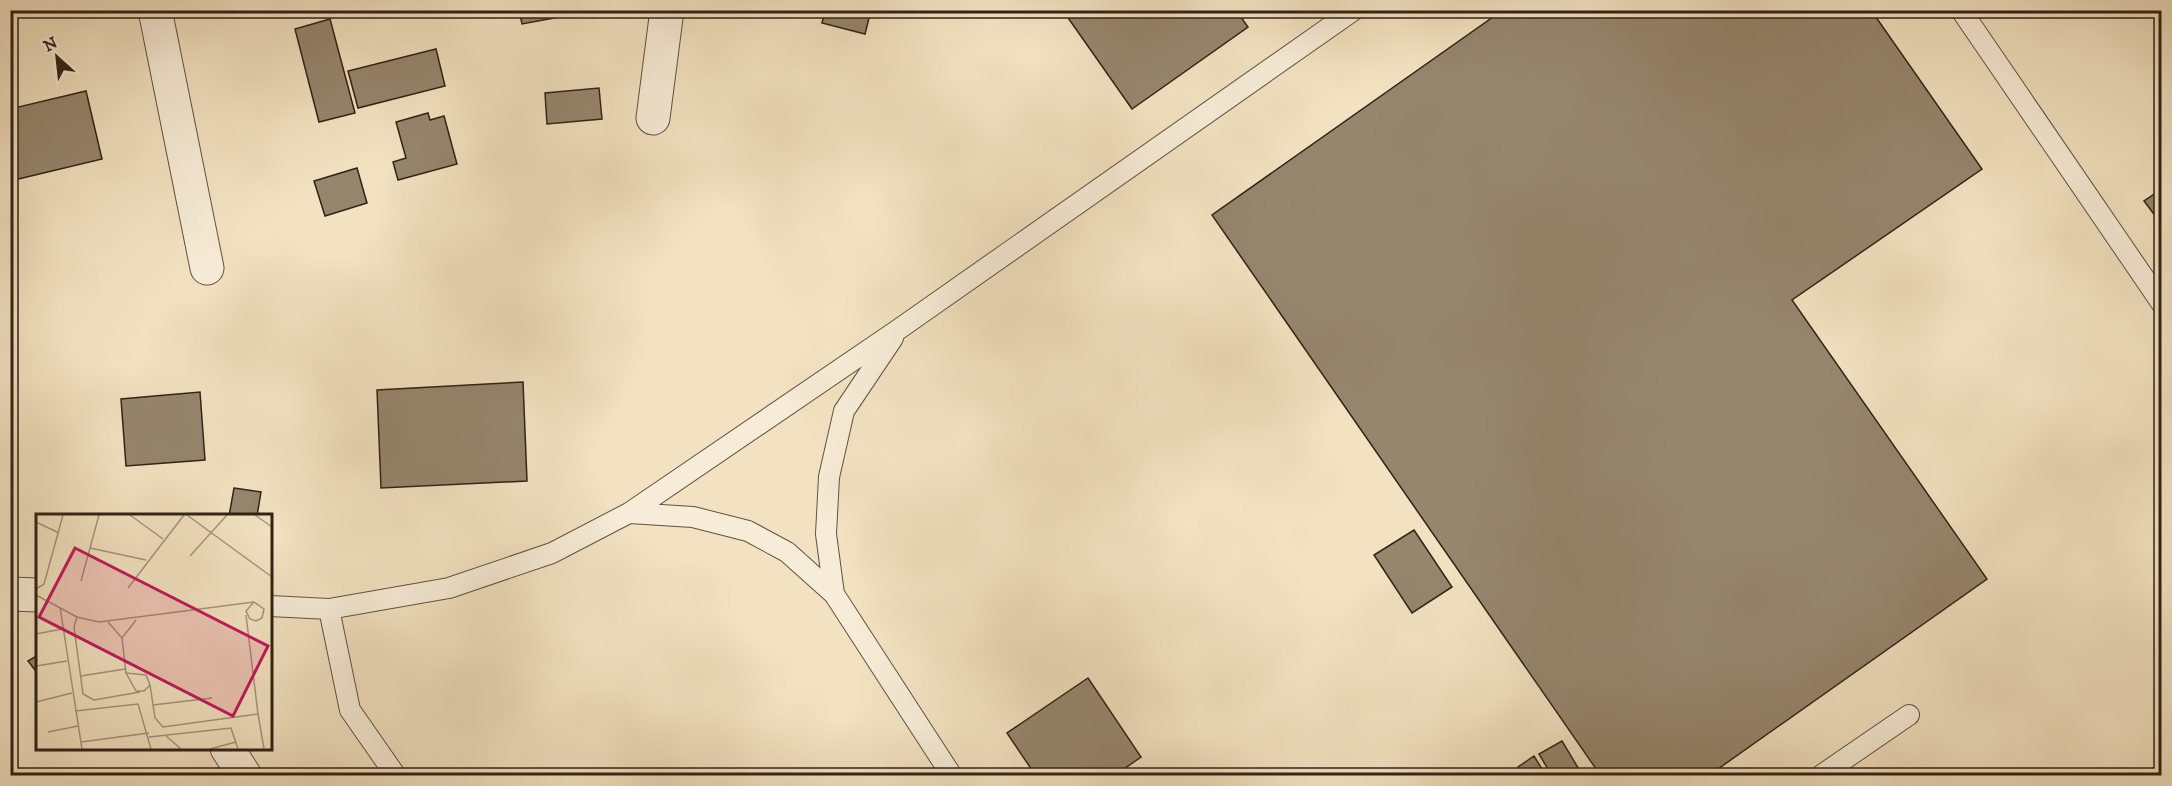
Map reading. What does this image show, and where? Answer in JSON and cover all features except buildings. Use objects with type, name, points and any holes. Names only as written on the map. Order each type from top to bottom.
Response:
[{"type":"street","points":[[155,10],[207,268]]},
{"type":"street","points":[[653,118],[667,10]]},
{"type":"street","points":[[10,594],[36,595]]},
{"type":"street","points":[[228,750],[245,776]]},
{"type":"lane","points":[[272,606],[329,609],[449,588],[552,553],[629,513],[899,329],[1354,10]]},
{"type":"lane","points":[[1961,10],[2162,304]]},
{"type":"lane","points":[[834,594],[826,534],[829,477],[844,411],[899,329]]},
{"type":"lane","points":[[629,513],[693,517],[748,531],[788,552],[834,594],[952,776]]},
{"type":"lane","points":[[329,609],[350,710],[396,776]]},
{"type":"lane","points":[[1820,776],[1909,715]]}]
